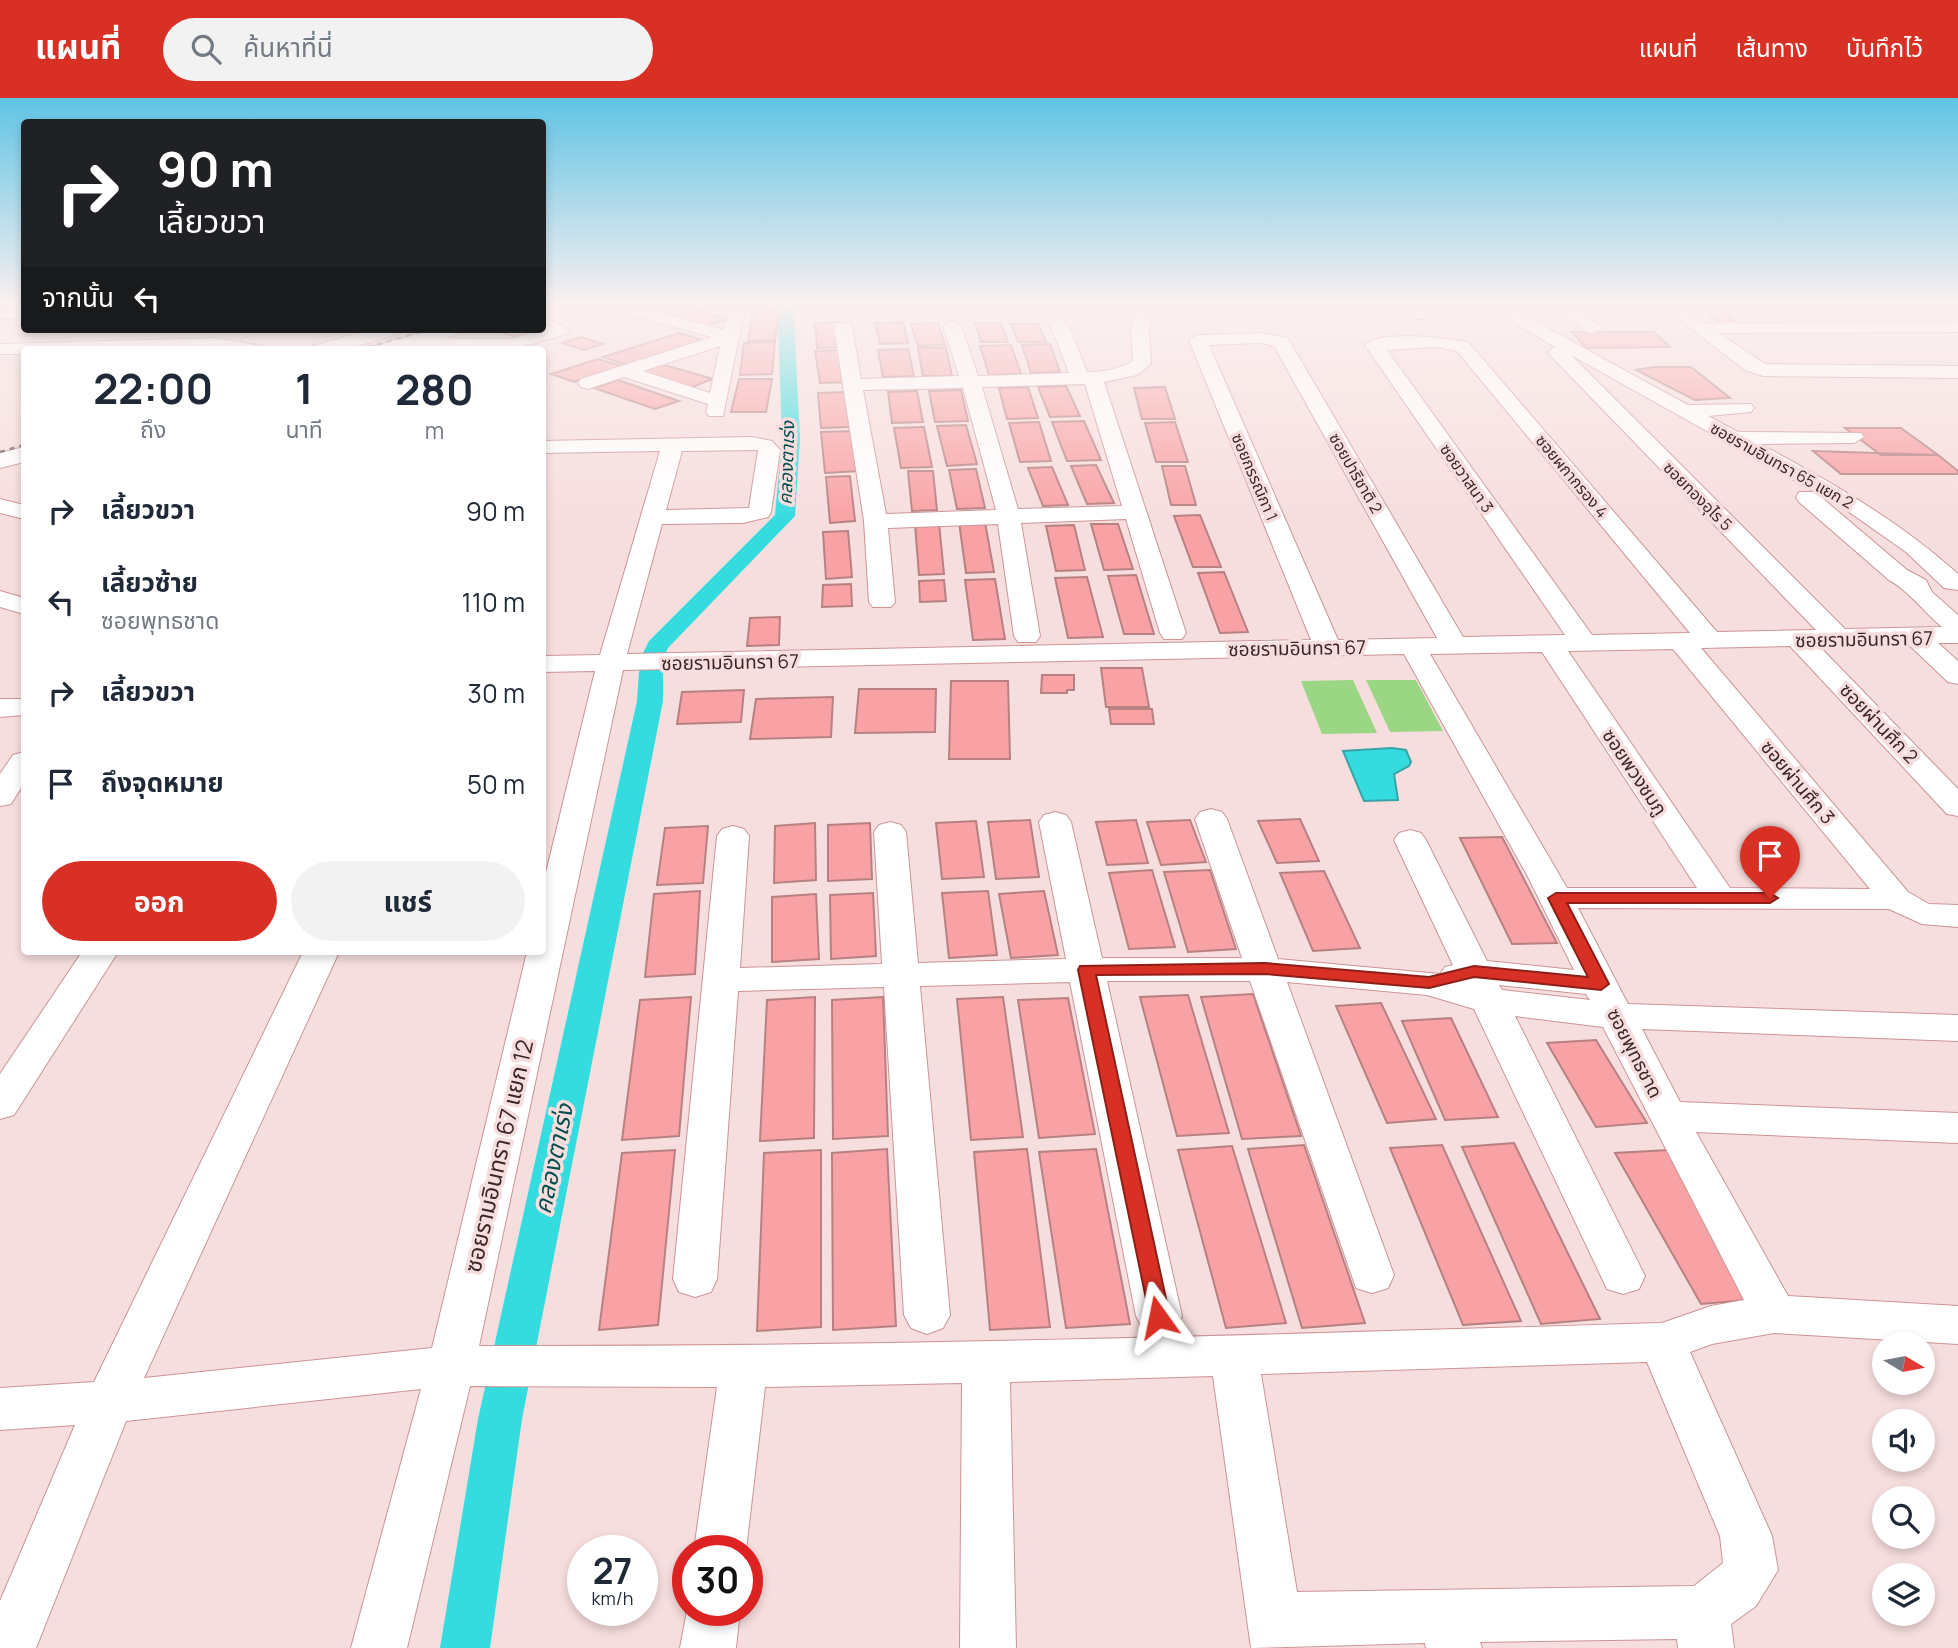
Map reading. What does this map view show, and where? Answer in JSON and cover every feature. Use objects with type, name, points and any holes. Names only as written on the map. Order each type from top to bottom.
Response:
[{"type":"main road","points":[[0,438],[21,433]]},
{"type":"main road","points":[[0,461],[21,455]]},
{"type":"street","points":[[588,383],[611,375]]},
{"type":"street","points":[[637,375],[717,406],[723,375]]},
{"type":"street","points":[[852,375],[876,521],[882,602]]},
{"type":"street","points":[[968,375],[1009,517],[1027,636]]},
{"type":"street","points":[[1084,375],[1137,512],[1173,633]]},
{"type":"street","points":[[853,385],[971,383],[1103,375]]},
{"type":"street","name":"ซอยกรรณิกา 1","points":[[1212,375],[1327,646]]},
{"type":"street","name":"ซอยปาริชาติ 2","points":[[1300,375],[1455,646]]},
{"type":"street","name":"ซอยวาสนา 3","points":[[1395,375],[1585,644]]},
{"type":"street","name":"ซอยผกากรอง 4","points":[[1487,375],[1711,641]]},
{"type":"street","name":"ซอยทองอุไร 5","points":[[1580,375],[1840,639]]},
{"type":"street","name":"ซอยรามอินทรา 65 แยก 2","points":[[1620,375],[1870,514],[1956,583]]},
{"type":"street","points":[[1933,375],[1958,392]]},
{"type":"street","points":[[1685,411],[1744,408]]},
{"type":"street","points":[[1733,438],[1854,437]]},
{"type":"street","points":[[546,449],[673,444],[765,445],[769,450],[763,509],[760,512],[743,516],[653,517]]},
{"type":"street","name":"ซอยรามอินทรา 67 แยก 12","points":[[379,1648],[492,1366],[618,666],[673,444]]},
{"type":"street","points":[[1807,497],[1898,575],[1917,585],[1920,595],[1958,628]]},
{"type":"street","points":[[0,506],[21,511]]},
{"type":"street","points":[[876,521],[1137,512]]},
{"type":"street","name":"ซอยรามอินทรา 65 แยก 2","points":[[1917,585],[1956,583]]},
{"type":"street","points":[[0,587],[21,593]]},
{"type":"street","points":[[0,598],[21,606]]},
{"type":"street","name":"ซอยรามอินทรา 67","points":[[546,664],[618,666],[1327,646],[1551,645],[1958,635]]},
{"type":"street","points":[[1917,638],[1958,676]]},
{"type":"street","name":"ซอยผ่านศึก 2","points":[[1799,640],[1958,807]]},
{"type":"street","name":"ซอยผ่านศึก 3","points":[[1681,642],[1909,907]]},
{"type":"street","name":"ซอยพวงชมภู","points":[[1551,645],[1720,898]]},
{"type":"street","name":"ซอยพุทธชาด","points":[[1413,647],[1556,898],[1667,1116],[1774,1314]]},
{"type":"street","name":"ซอยรามอินทรา 67","points":[[546,674],[618,666]]},
{"type":"street","points":[[0,797],[21,766]]},
{"type":"street","points":[[1211,819],[1372,1275]]},
{"type":"street","points":[[1055,822],[1158,1317]]},
{"type":"street","points":[[890,832],[927,1315]]},
{"type":"street","points":[[695,1279],[733,836]]},
{"type":"street","points":[[1410,840],[1623,1276]]},
{"type":"street","points":[[1556,898],[1720,898],[1909,907],[1958,916]]},
{"type":"street","points":[[0,1105],[98,955]]},
{"type":"street","points":[[8,1648],[109,1402],[320,955]]},
{"type":"street","points":[[720,980],[1265,968],[1482,986],[1609,1000],[1958,1028]]},
{"type":"street","points":[[1667,1116],[1958,1128]]},
{"type":"street","points":[[0,1409],[109,1402],[492,1366],[744,1367],[986,1363],[1662,1342],[1711,1325],[1774,1314],[1958,1325]]},
{"type":"street","points":[[1234,1356],[1276,1633],[1704,1630],[1751,1570],[1746,1536],[1662,1342]]},
{"type":"street","points":[[986,1363],[988,1648]]},
{"type":"street","points":[[722,1535],[744,1367]]},
{"type":"street","points":[[708,1648],[711,1626]]},
{"type":"green space","points":[[1353,680],[1377,733],[1322,734],[1301,681]]},
{"type":"green space","points":[[1366,680],[1416,680],[1443,731],[1390,732]]},
{"type":"water","points":[[1392,748],[1406,750],[1411,762],[1409,766],[1394,774],[1398,800],[1364,801],[1343,751]]},
{"type":"building","points":[[555,375],[594,375],[574,382]]},
{"type":"building","points":[[651,375],[700,375],[713,379],[692,387]]},
{"type":"building","points":[[819,375],[847,375],[848,382],[820,383]]},
{"type":"building","points":[[883,375],[914,376],[883,377]]},
{"type":"building","points":[[1646,375],[1701,375],[1730,398],[1695,400]]},
{"type":"building","points":[[739,379],[772,379],[766,412],[731,412]]},
{"type":"building","points":[[618,380],[679,401],[655,409],[594,388]]},
{"type":"building","points":[[1066,386],[1080,416],[1050,417],[1038,387]]},
{"type":"building","points":[[1028,387],[1038,418],[1007,419],[999,388]]},
{"type":"building","points":[[1165,387],[1175,419],[1142,419],[1134,388]]},
{"type":"building","points":[[961,390],[968,421],[935,422],[929,391]]},
{"type":"building","points":[[917,391],[923,422],[892,423],[888,392]]},
{"type":"building","points":[[846,392],[851,427],[821,428],[818,393]]},
{"type":"building","points":[[1084,421],[1101,460],[1067,461],[1052,422]]},
{"type":"building","points":[[1039,422],[1051,461],[1020,462],[1009,423]]},
{"type":"building","points":[[1175,422],[1188,462],[1156,462],[1145,423]]},
{"type":"building","points":[[966,425],[977,464],[947,466],[937,426]]},
{"type":"building","points":[[924,427],[932,467],[901,468],[894,428]]},
{"type":"building","points":[[1845,428],[1901,428],[1938,455],[1881,455]]},
{"type":"building","points":[[853,431],[859,471],[825,473],[821,432]]},
{"type":"building","points":[[1813,451],[1938,455],[1958,471],[1958,474],[1841,474]]},
{"type":"building","points":[[1096,465],[1114,503],[1087,504],[1071,466]]},
{"type":"building","points":[[1162,466],[1185,466],[1196,505],[1171,505]]},
{"type":"building","points":[[1052,467],[1068,505],[1043,506],[1028,468]]},
{"type":"building","points":[[976,469],[985,508],[957,509],[949,470]]},
{"type":"building","points":[[908,471],[933,471],[937,510],[912,511]]},
{"type":"building","points":[[850,476],[855,521],[830,523],[826,477]]},
{"type":"building","points":[[1200,515],[1221,567],[1193,567],[1174,516]]},
{"type":"building","points":[[959,522],[985,522],[994,572],[966,573]]},
{"type":"building","points":[[939,523],[944,574],[919,575],[915,524]]},
{"type":"building","points":[[1091,524],[1118,524],[1133,569],[1104,570]]},
{"type":"building","points":[[1074,525],[1085,570],[1056,571],[1046,526]]},
{"type":"building","points":[[848,531],[852,577],[826,579],[823,532]]},
{"type":"building","points":[[1224,572],[1248,632],[1220,633],[1198,573]]},
{"type":"building","points":[[1136,575],[1154,634],[1124,634],[1108,576]]},
{"type":"building","points":[[1087,577],[1103,637],[1068,638],[1055,578]]},
{"type":"building","points":[[995,579],[1005,639],[973,640],[965,580]]},
{"type":"building","points":[[944,580],[946,601],[920,602],[919,581]]},
{"type":"building","points":[[851,584],[852,606],[822,607],[823,585]]},
{"type":"building","points":[[780,617],[779,645],[747,646],[750,618]]},
{"type":"building","points":[[1101,668],[1142,668],[1149,707],[1106,707]]},
{"type":"building","points":[[1042,675],[1074,675],[1074,690],[1067,690],[1067,693],[1041,693]]},
{"type":"building","points":[[951,681],[1008,681],[1010,759],[949,759]]},
{"type":"building","points":[[859,689],[936,689],[935,732],[855,733]]},
{"type":"building","points":[[744,690],[741,722],[677,724],[682,692]]},
{"type":"building","points":[[833,697],[831,737],[750,739],[756,699]]},
{"type":"building","points":[[1109,709],[1152,709],[1154,724],[1111,724]]},
{"type":"building","points":[[1300,819],[1319,861],[1277,863],[1258,821]]},
{"type":"building","points":[[1030,820],[1039,877],[996,879],[988,822]]},
{"type":"building","points":[[1136,820],[1148,863],[1107,865],[1096,822]]},
{"type":"building","points":[[1190,820],[1206,862],[1161,865],[1147,822]]},
{"type":"building","points":[[976,821],[984,877],[942,879],[936,823]]},
{"type":"building","points":[[815,823],[816,880],[774,883],[775,826]]},
{"type":"building","points":[[870,823],[872,879],[828,881],[828,825]]},
{"type":"building","points":[[708,826],[703,883],[657,885],[665,828]]},
{"type":"building","points":[[1502,837],[1557,943],[1512,944],[1460,838]]},
{"type":"building","points":[[1152,870],[1175,947],[1129,949],[1109,873]]},
{"type":"building","points":[[1210,870],[1236,949],[1188,952],[1164,872]]},
{"type":"building","points":[[1324,871],[1360,948],[1313,951],[1280,873]]},
{"type":"building","points":[[700,891],[695,974],[645,977],[654,894]]},
{"type":"building","points":[[988,891],[997,955],[949,958],[942,893]]},
{"type":"building","points":[[1044,891],[1058,955],[1011,958],[999,894]]},
{"type":"building","points":[[873,893],[876,956],[831,959],[830,895]]},
{"type":"building","points":[[816,894],[819,959],[772,962],[772,897]]},
{"type":"building","points":[[1253,994],[1301,1136],[1242,1139],[1201,997]]},
{"type":"building","points":[[1188,995],[1229,1133],[1177,1136],[1140,997]]},
{"type":"building","points":[[691,997],[679,1136],[622,1140],[640,1000]]},
{"type":"building","points":[[815,997],[814,1138],[760,1141],[767,1000]]},
{"type":"building","points":[[883,997],[888,1136],[833,1139],[832,1000]]},
{"type":"building","points":[[1003,997],[1023,1137],[971,1140],[957,999]]},
{"type":"building","points":[[1068,998],[1095,1134],[1039,1138],[1018,1000]]},
{"type":"building","points":[[1381,1003],[1436,1119],[1387,1123],[1336,1006]]},
{"type":"building","points":[[1451,1018],[1498,1117],[1445,1120],[1402,1021]]},
{"type":"building","points":[[1596,1040],[1647,1123],[1596,1127],[1547,1043]]},
{"type":"building","points":[[1514,1143],[1600,1319],[1541,1324],[1462,1147]]},
{"type":"building","points":[[1304,1145],[1365,1323],[1302,1328],[1248,1149]]},
{"type":"building","points":[[1442,1145],[1521,1321],[1463,1325],[1390,1148]]},
{"type":"building","points":[[1232,1146],[1286,1323],[1226,1328],[1178,1150]]},
{"type":"building","points":[[887,1149],[896,1326],[833,1330],[832,1153]]},
{"type":"building","points":[[1027,1149],[1050,1327],[990,1330],[974,1152]]},
{"type":"building","points":[[1096,1149],[1130,1324],[1066,1328],[1039,1152]]},
{"type":"building","points":[[675,1150],[658,1325],[599,1330],[622,1153]]},
{"type":"building","points":[[821,1150],[821,1327],[757,1331],[764,1153]]},
{"type":"building","points":[[1669,1150],[1760,1299],[1701,1304],[1615,1153]]},
{"type":"waterway","name":"คลองตาเร่ง","points":[[654,655],[657,646],[785,516],[791,438],[788,375]]},
{"type":"waterway","name":"คลองตาเร่ง","points":[[465,1648],[500,1419],[650,701],[651,672]]},
{"type":"railway","points":[[0,452],[21,446]]},
{"type":"route","points":[[1158,1317],[1086,970],[1265,968],[1429,983],[1474,971],[1601,984],[1556,898],[1770,898]]}]
